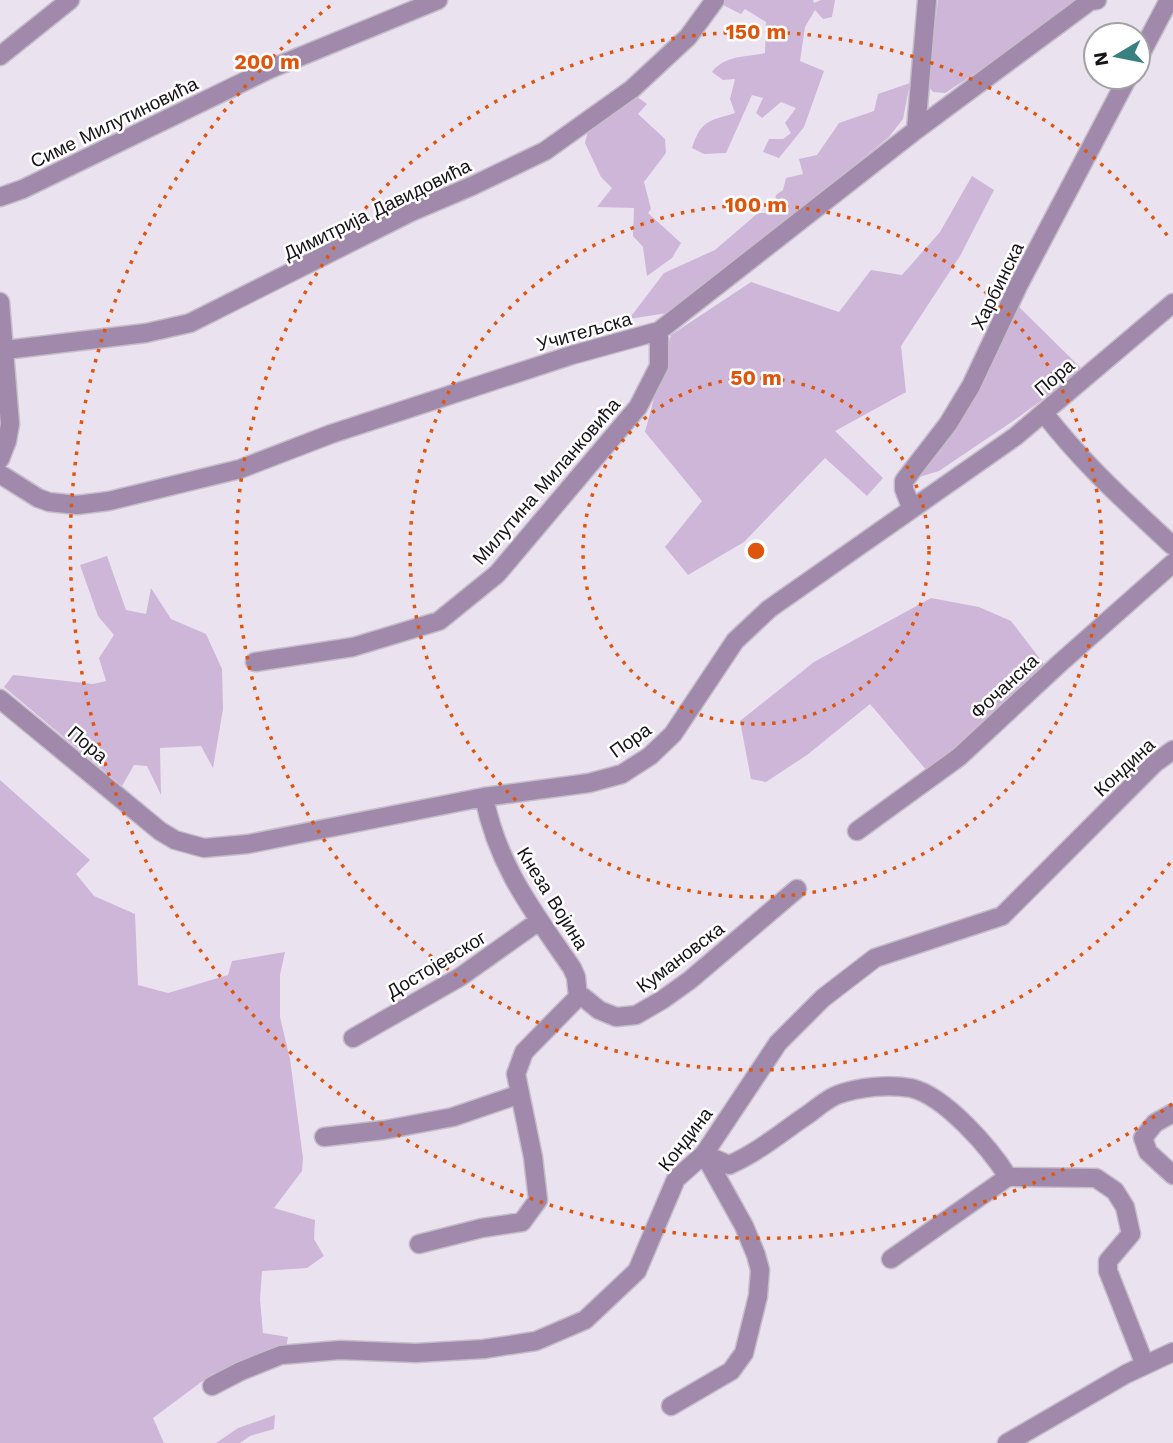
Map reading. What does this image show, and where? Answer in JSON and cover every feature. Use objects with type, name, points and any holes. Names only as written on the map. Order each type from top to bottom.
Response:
[{"type":"street","points":[[0,56],[70,0]]},
{"type":"street","name":"Симе Милутиновића","points":[[0,197],[23,189],[270,69],[438,0]]},
{"type":"street","name":"Димитрија Давидовића","points":[[5,350],[146,333],[190,323],[411,212],[545,151],[632,89],[688,37],[715,0]]},
{"type":"street","points":[[916,130],[927,0]]},
{"type":"street","name":"Учитељска","points":[[0,474],[49,502],[77,505],[121,498],[240,468],[331,433],[572,355],[659,331],[916,130],[1090,1],[1097,0]]},
{"type":"street","points":[[1152,32],[1169,0]]},
{"type":"street","name":"Харбинска","points":[[911,507],[904,481],[948,424],[971,386],[1019,285],[1121,91]]},
{"type":"street","points":[[0,302],[10,424],[0,459]]},
{"type":"street","name":"Пора","points":[[0,699],[160,831],[175,840],[204,848],[248,844],[484,797],[589,783],[622,774],[643,761],[673,734],[735,642],[754,623],[791,592],[977,464],[1044,413],[1173,303]]},
{"type":"street","name":"Милутина Миланковића","points":[[255,662],[353,647],[439,621],[478,590],[497,574],[638,407],[659,366],[659,331]]},
{"type":"street","points":[[1044,413],[1066,442],[1099,477],[1173,546]]},
{"type":"street","name":"Фочанска","points":[[857,831],[959,757],[1059,663],[1173,563]]},
{"type":"street","name":"Кондина","points":[[212,1386],[281,1355],[340,1350],[416,1353],[484,1349],[536,1341],[585,1320],[637,1271],[676,1179],[704,1154],[778,1043],[823,998],[875,958],[1002,916],[1155,762],[1173,750]]},
{"type":"street","name":"Кнеза Војина","points":[[484,797],[489,822],[511,877],[572,968],[578,993]]},
{"type":"street","name":"Кумановска","points":[[578,993],[599,1010],[616,1017],[636,1015],[690,980],[797,890]]},
{"type":"street","name":"Достојевског","points":[[353,1038],[460,977],[539,921]]},
{"type":"street","points":[[419,1244],[482,1228],[522,1222],[538,1200],[533,1157],[516,1074],[524,1052],[551,1022],[572,1006],[578,993]]},
{"type":"street","points":[[704,1154],[729,1165],[751,1155],[836,1096],[890,1086],[913,1089],[945,1108],[996,1158],[1008,1177]]},
{"type":"street","points":[[324,1138],[453,1117],[520,1094]]},
{"type":"street","points":[[1173,1113],[1156,1123],[1143,1138],[1148,1152],[1173,1175]]},
{"type":"street","points":[[671,1406],[730,1371],[744,1353],[758,1296],[760,1270],[756,1255],[744,1226],[704,1154]]},
{"type":"street","points":[[891,1259],[1008,1177],[1096,1178],[1115,1191],[1125,1207],[1130,1234],[1108,1261],[1108,1271],[1145,1365]]},
{"type":"street","points":[[1007,1443],[1126,1374],[1173,1352]]},
{"type":"shaded area","points":[[721,0],[813,0],[814,3],[835,0],[832,17],[823,19],[815,10],[805,27],[800,61],[824,71],[804,127],[779,158],[763,152],[769,139],[783,139],[791,133],[785,123],[796,108],[781,102],[762,118],[756,113],[763,98],[752,95],[726,153],[704,154],[692,148],[699,132],[707,123],[735,113],[730,99],[735,79],[723,80],[712,72],[723,62],[765,53],[766,22],[745,9],[741,14],[721,4]]},
{"type":"shaded area","points":[[938,0],[1087,0],[945,93],[933,92],[928,86]]},
{"type":"shaded area","points":[[910,83],[903,119],[889,137],[674,312],[629,319],[664,273],[715,250],[758,213],[773,213],[776,195],[783,190],[786,178],[803,174],[799,159],[817,155],[839,123],[874,111],[878,94]]},
{"type":"shaded area","points":[[632,93],[647,104],[638,114],[665,139],[666,153],[644,182],[651,209],[648,213],[681,243],[672,258],[647,276],[643,247],[633,236],[634,208],[597,207],[612,188],[601,177],[585,143],[589,126]]},
{"type":"shaded area","points":[[972,176],[994,190],[960,256],[901,346],[906,392],[835,431],[883,478],[867,496],[825,458],[744,542],[688,575],[665,547],[702,501],[645,432],[671,335],[751,282],[839,312],[871,270],[902,275],[940,232]]},
{"type":"shaded area","points":[[1018,306],[1083,370],[939,471],[919,477]]},
{"type":"shaded area","points":[[107,556],[126,610],[146,614],[151,588],[171,619],[206,634],[222,669],[223,709],[213,768],[201,746],[160,748],[161,795],[147,766],[134,765],[122,786],[4,687],[13,675],[93,684],[106,681],[99,658],[114,635],[98,616],[80,565]]},
{"type":"shaded area","points":[[931,598],[979,607],[1011,621],[1044,664],[928,772],[870,704],[807,755],[766,782],[751,779],[740,721],[814,662]]},
{"type":"shaded area","points":[[0,780],[90,860],[76,874],[94,896],[135,914],[138,985],[168,993],[228,975],[232,961],[285,952],[280,975],[280,1017],[290,1059],[303,1158],[302,1171],[274,1208],[315,1220],[314,1239],[324,1256],[307,1268],[262,1271],[260,1299],[263,1333],[288,1337],[286,1348],[212,1374],[153,1418],[164,1443],[0,1443]]},
{"type":"shaded area","points":[[275,1415],[274,1429],[250,1436],[240,1443],[216,1443],[238,1428]]}]
